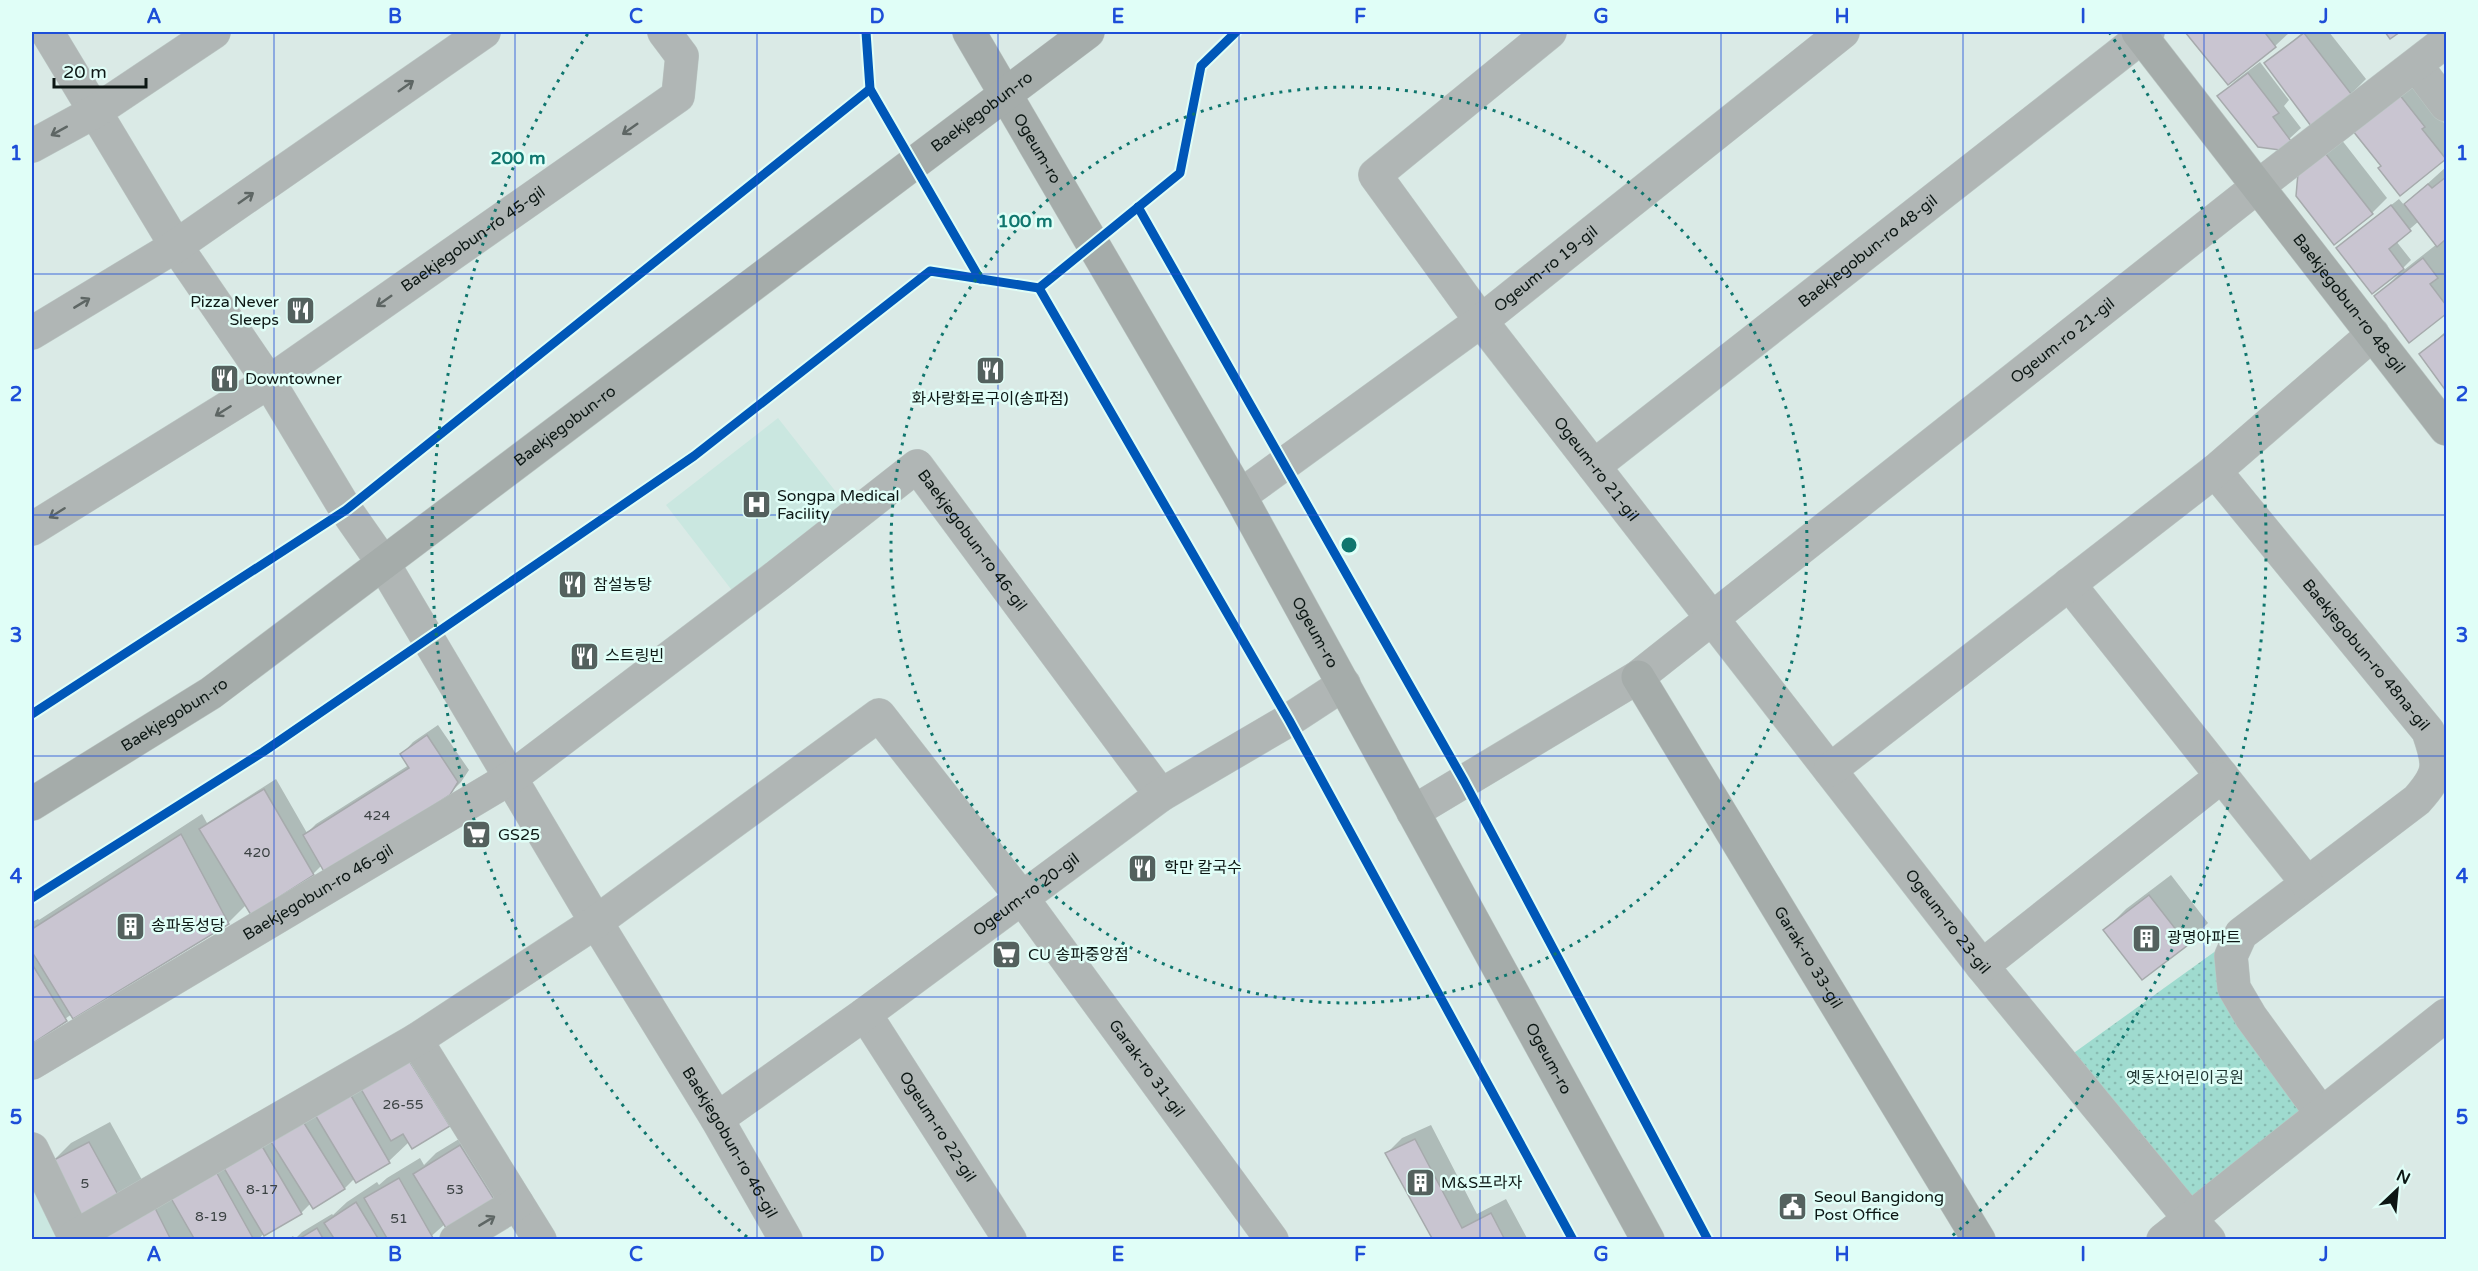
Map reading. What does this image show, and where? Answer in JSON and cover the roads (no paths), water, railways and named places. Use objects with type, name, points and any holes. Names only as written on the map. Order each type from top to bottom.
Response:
[{"type":"main road","name":"Ogeum-ro","points":[[969,32],[1240,496],[1648,1239]]},
{"type":"main road","name":"Baekjegobun-ro","points":[[32,804],[211,693],[1088,32]]},
{"type":"main road","name":"Baekjegobun-ro 48-gil","points":[[2142,33],[2257,187],[2446,429]]},
{"type":"main road","name":"Garak-ro 33-gil","points":[[1638,677],[1979,1239]]},
{"type":"street","points":[[47,32],[176,246],[269,382],[346,510],[382,564]]},
{"type":"street","points":[[32,146],[96,111],[214,32]]},
{"type":"street","points":[[32,333],[176,246],[484,32]]},
{"type":"street","name":"Baekjegobun-ro 45-gil","points":[[32,529],[269,382],[678,96],[682,56],[664,32]]},
{"type":"street","points":[[1481,321],[1375,175],[1550,32]]},
{"type":"street","name":"Ogeum-ro 19-gil","points":[[1240,496],[1481,321],[1844,32]]},
{"type":"street","name":"Baekjegobun-ro 48-gil","points":[[1594,466],[2142,33]]},
{"type":"street","name":"Ogeum-ro 21-gil","points":[[1413,812],[1638,677],[2257,187],[2446,41]]},
{"type":"street","points":[[2416,65],[2446,105]]},
{"type":"street","name":"Ogeum-ro 21-gil","points":[[1481,321],[1711,617]]},
{"type":"street","points":[[1830,770],[2214,471],[2373,334]]},
{"type":"street","name":"Baekjegobun-ro 46-gil","points":[[32,1063],[512,777],[777,576],[917,466],[1161,795]]},
{"type":"street","name":"Baekjegobun-ro 48na-gil","points":[[2214,471],[2428,731],[2437,755],[2434,780],[2417,800],[2241,934],[2231,956],[2234,988],[2251,1017],[2321,1113]]},
{"type":"street","name":"Baekjegobun-ro 46-gil","points":[[382,564],[717,1119],[786,1239]]},
{"type":"street","points":[[2069,584],[2307,883]]},
{"type":"street","name":"Ogeum-ro 23-gil","points":[[1711,617],[1982,966],[2200,1229]]},
{"type":"street","name":"Ogeum-ro 20-gil","points":[[717,1119],[865,1014],[1161,795],[1344,684]]},
{"type":"street","points":[[32,1149],[75,1238],[416,1040],[596,922],[879,715],[1022,897]]},
{"type":"street","points":[[1982,966],[2222,776]]},
{"type":"street","name":"Garak-ro 31-gil","points":[[1022,897],[1272,1239]]},
{"type":"street","name":"Ogeum-ro 22-gil","points":[[865,1014],[1010,1239]]},
{"type":"street","points":[[2163,1239],[2200,1229],[2321,1113],[2446,1015]]},
{"type":"street","points":[[416,1040],[540,1239]]},
{"type":"street","points":[[456,1239],[517,1203]]},
{"type":"place","name":"Pizza Never Sleeps","points":[[300,311]]},
{"type":"place","name":"화사랑화로구이(송파점)","points":[[990,371]]},
{"type":"place","name":"Downtowner","points":[[224,379]]},
{"type":"place","name":"Songpa Medical Facility","points":[[756,505]]},
{"type":"place","name":"참설농탕","points":[[572,585]]},
{"type":"place","name":"스트링빈","points":[[584,656]]},
{"type":"place","name":"GS25","points":[[477,835]]},
{"type":"place","name":"학만 칼국수","points":[[1143,868]]},
{"type":"place","name":"송파동성당","points":[[130,926]]},
{"type":"place","name":"광명아파트","points":[[2146,938]]},
{"type":"place","name":"CU 송파중앙점","points":[[1007,955]]},
{"type":"place","name":"M&S프라자","points":[[1420,1183]]},
{"type":"place","name":"Seoul Bangidong Post Office","points":[[1793,1206]]},
{"type":"park label","name":"옛동산어린이공원","points":[[2185,1078]]}]
